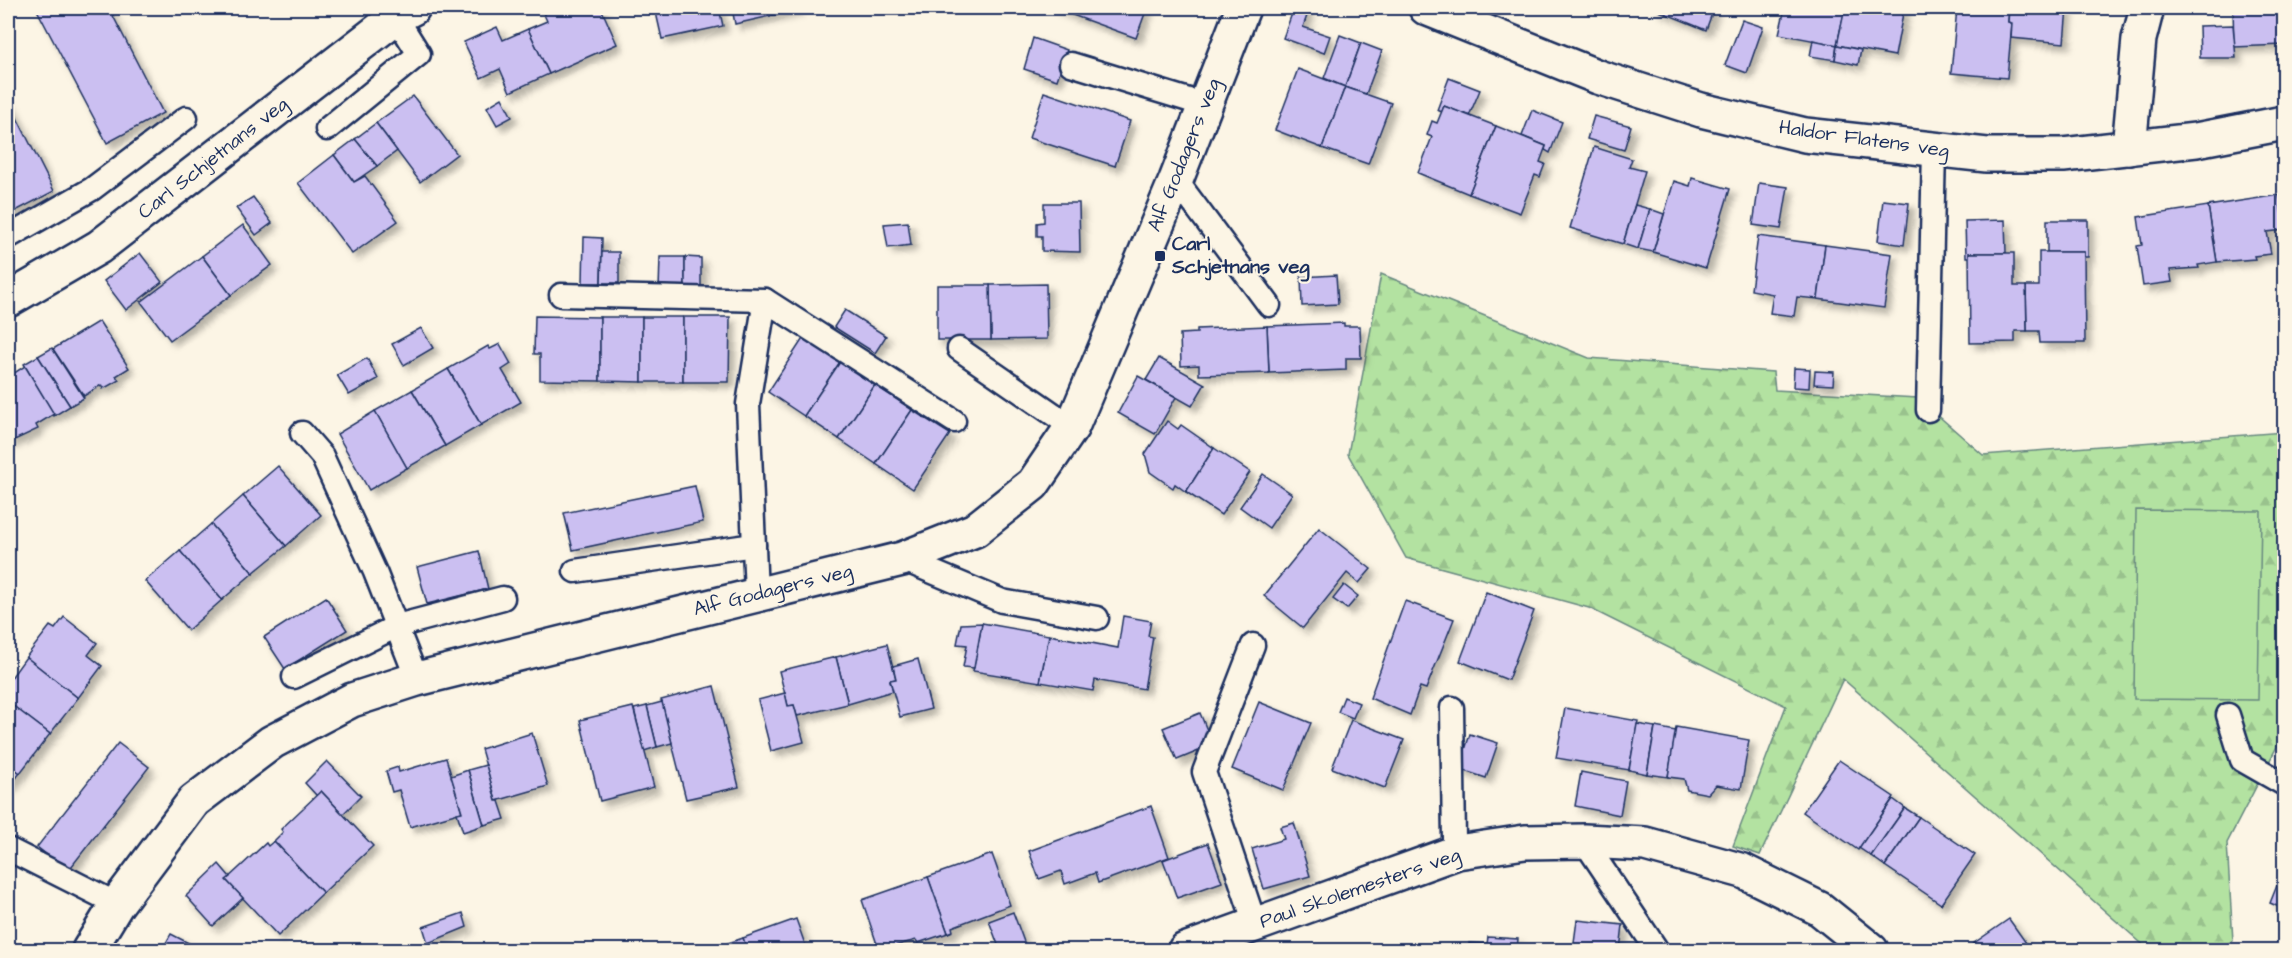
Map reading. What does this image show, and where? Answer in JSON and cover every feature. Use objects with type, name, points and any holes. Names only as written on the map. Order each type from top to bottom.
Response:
[{"type":"street","name":"Alf Godagers veg","points":[[88,951],[117,904],[194,801],[272,742],[352,700],[417,679],[902,559],[975,530],[1033,484],[1072,427],[1176,180],[1243,8]]},
{"type":"street","name":"Haldor Flatens veg","points":[[1426,8],[1598,77],[1701,110],[1804,135],[1987,155],[2063,155],[2196,140],[2284,123]]},
{"type":"street","points":[[2129,148],[2139,39],[2147,8]]},
{"type":"street","name":"Carl Schjetnans veg","points":[[8,300],[99,247],[405,12]]},
{"type":"street","name":"Paul Skolemesters veg","points":[[1185,951],[1457,852],[1525,842],[1584,840],[1645,844],[1743,871],[1820,909],[1871,951]]},
{"type":"lane","points":[[327,129],[419,54],[405,12]]},
{"type":"lane","points":[[1071,64],[1204,105]]},
{"type":"lane","points":[[8,237],[92,189],[186,118]]},
{"type":"lane","points":[[1928,410],[1934,150]]},
{"type":"lane","points":[[1176,180],[1269,305]]},
{"type":"lane","points":[[561,295],[765,300],[954,421]]},
{"type":"lane","points":[[756,594],[748,404],[765,300]]},
{"type":"lane","points":[[959,349],[1072,427]]},
{"type":"lane","points":[[303,433],[322,456],[397,627],[417,679]]},
{"type":"lane","points":[[574,571],[754,545]]},
{"type":"lane","points":[[902,559],[1002,601],[1097,618]]},
{"type":"lane","points":[[294,677],[397,627],[503,598]]},
{"type":"lane","points":[[1253,645],[1204,772],[1255,924]]},
{"type":"lane","points":[[1452,708],[1454,839],[1457,852]]},
{"type":"lane","points":[[2228,715],[2242,760],[2284,784]]},
{"type":"lane","points":[[1584,840],[1656,951]]},
{"type":"lane","points":[[8,849],[117,904]]},
{"type":"green space","points":[[1381,274],[1589,358],[1773,372],[1775,390],[1918,398],[1983,455],[2284,432],[2284,733],[2227,843],[2233,941],[2215,950],[2149,950],[1843,679],[1760,855],[1733,846],[1786,706],[1589,608],[1406,558],[1348,454]]},
{"type":"green space","points":[[2136,510],[2261,511],[2258,700],[2134,699]]},
{"type":"building","points":[[36,8],[109,8],[163,113],[107,143]]},
{"type":"building","points":[[541,8],[601,8],[617,44],[549,74],[528,29],[547,21]]},
{"type":"building","points":[[655,8],[719,8],[723,26],[662,39]]},
{"type":"building","points":[[732,8],[796,8],[797,10],[735,24]]},
{"type":"building","points":[[1053,8],[1147,8],[1136,38]]},
{"type":"building","points":[[1294,8],[1309,10],[1303,27],[1330,36],[1324,53],[1283,38]]},
{"type":"building","points":[[1655,8],[1714,8],[1706,30]]},
{"type":"building","points":[[1785,8],[1845,8],[1837,45],[1779,34]]},
{"type":"building","points":[[1845,8],[1904,8],[1895,56],[1837,45]]},
{"type":"building","points":[[1957,8],[2009,8],[2008,22],[2012,23],[2007,78],[1951,73]]},
{"type":"building","points":[[2009,8],[2067,8],[2064,43],[2011,38],[2012,23],[2008,22]]},
{"type":"building","points":[[2233,8],[2284,8],[2284,45],[2234,47]]},
{"type":"building","points":[[1742,20],[1763,27],[1747,73],[1725,65]]},
{"type":"building","points":[[2233,25],[2236,58],[2200,58],[2199,26]]},
{"type":"building","points":[[497,27],[503,40],[528,29],[549,74],[510,92],[500,69],[481,78],[464,42]]},
{"type":"building","points":[[1340,35],[1361,43],[1345,87],[1324,78]]},
{"type":"building","points":[[1033,38],[1067,50],[1057,80],[1024,69]]},
{"type":"building","points":[[1813,40],[1837,45],[1835,60],[1810,56]]},
{"type":"building","points":[[1361,43],[1382,51],[1366,94],[1345,87]]},
{"type":"building","points":[[1837,45],[1861,50],[1858,65],[1835,60]]},
{"type":"building","points":[[1298,69],[1345,87],[1322,148],[1275,130]]},
{"type":"building","points":[[1449,78],[1480,90],[1469,116],[1444,106],[1442,112],[1437,110]]},
{"type":"building","points":[[1345,87],[1391,103],[1368,164],[1322,148]]},
{"type":"building","points":[[1044,92],[1130,121],[1115,166],[1029,138]]},
{"type":"building","points":[[413,96],[457,154],[420,182],[376,123]]},
{"type":"building","points":[[502,98],[512,117],[497,125],[487,107]]},
{"type":"building","points":[[8,100],[54,191],[8,215]]},
{"type":"building","points":[[1444,106],[1496,126],[1469,194],[1418,173],[1432,137],[1427,135],[1432,121],[1437,123]]},
{"type":"building","points":[[1532,110],[1562,122],[1550,153],[1545,150],[1546,146],[1522,136]]},
{"type":"building","points":[[1594,116],[1631,126],[1624,150],[1587,139]]},
{"type":"building","points":[[376,123],[397,151],[377,166],[355,139]]},
{"type":"building","points":[[1496,126],[1546,146],[1540,162],[1545,164],[1540,177],[1535,175],[1520,213],[1469,194]]},
{"type":"building","points":[[355,139],[377,166],[354,182],[334,155]]},
{"type":"building","points":[[1594,147],[1632,159],[1629,167],[1645,171],[1623,244],[1570,228]]},
{"type":"building","points":[[334,155],[354,182],[365,176],[398,221],[352,254],[298,183]]},
{"type":"building","points":[[1692,178],[1730,189],[1706,268],[1653,252],[1674,181],[1690,186]]},
{"type":"building","points":[[1759,183],[1788,187],[1781,229],[1753,225]]},
{"type":"building","points":[[2279,195],[2284,230],[2267,232],[2271,254],[2254,256],[2255,259],[2217,262],[2208,206]]},
{"type":"building","points":[[253,197],[272,223],[256,235],[236,208]]},
{"type":"building","points":[[1883,200],[1909,203],[1904,245],[1878,241]]},
{"type":"building","points":[[1044,203],[1079,203],[1080,252],[1042,251],[1042,236],[1037,236],[1037,223],[1044,222]]},
{"type":"building","points":[[1635,205],[1650,209],[1638,249],[1623,244]]},
{"type":"building","points":[[2208,206],[2217,262],[2198,265],[2199,268],[2170,270],[2172,282],[2143,286],[2137,246],[2142,245],[2138,217]]},
{"type":"building","points":[[1650,209],[1664,214],[1653,252],[1638,249]]},
{"type":"building","points":[[2005,220],[2006,253],[1969,253],[1969,257],[1966,257],[1965,221]]},
{"type":"building","points":[[2047,220],[2088,220],[2088,257],[2084,257],[2084,252],[2047,252]]},
{"type":"building","points":[[908,222],[911,245],[888,248],[884,224]]},
{"type":"building","points":[[243,225],[272,265],[231,295],[202,256]]},
{"type":"building","points":[[1758,236],[1825,245],[1818,299],[1797,297],[1794,316],[1770,313],[1773,294],[1751,290]]},
{"type":"building","points":[[584,237],[602,238],[601,283],[583,283]]},
{"type":"building","points":[[1825,245],[1892,254],[1884,308],[1818,299]]},
{"type":"building","points":[[602,252],[619,252],[619,283],[601,283]]},
{"type":"building","points":[[2039,252],[2084,252],[2085,343],[2040,343],[2039,331],[2027,331],[2026,286],[2039,286]]},
{"type":"building","points":[[140,253],[162,282],[126,310],[104,281]]},
{"type":"building","points":[[1969,253],[2014,253],[2014,286],[2026,286],[2027,331],[2015,331],[2015,342],[1970,343]]},
{"type":"building","points":[[202,256],[231,295],[170,340],[141,302]]},
{"type":"building","points":[[660,257],[685,257],[685,290],[659,290]]},
{"type":"building","points":[[685,257],[701,258],[701,291],[685,290]]},
{"type":"building","points":[[1336,275],[1338,304],[1302,306],[1301,277]]},
{"type":"building","points":[[1046,284],[1047,339],[991,340],[990,285]]},
{"type":"building","points":[[937,285],[990,285],[991,340],[937,340]]},
{"type":"building","points":[[845,310],[886,336],[875,353],[834,327]]},
{"type":"building","points":[[535,316],[600,317],[600,381],[540,380],[540,354],[534,354]]},
{"type":"building","points":[[600,317],[642,317],[642,382],[600,381]]},
{"type":"building","points":[[642,317],[683,317],[683,382],[642,382]]},
{"type":"building","points":[[683,317],[730,317],[729,382],[683,382]]},
{"type":"building","points":[[99,321],[129,368],[116,376],[119,380],[103,389],[101,385],[84,396],[53,349]]},
{"type":"building","points":[[1344,323],[1344,326],[1360,326],[1361,358],[1346,358],[1346,370],[1269,373],[1267,326]]},
{"type":"building","points":[[1267,326],[1269,373],[1199,375],[1199,365],[1181,366],[1180,334],[1197,333],[1197,329]]},
{"type":"building","points":[[421,328],[433,348],[404,365],[392,344]]},
{"type":"building","points":[[804,337],[840,362],[804,416],[768,392]]},
{"type":"building","points":[[500,344],[511,364],[502,370],[521,402],[481,425],[448,369],[488,346],[490,349]]},
{"type":"building","points":[[52,348],[84,398],[70,406],[38,356]]},
{"type":"building","points":[[38,356],[70,406],[54,416],[24,364]]},
{"type":"building","points":[[367,358],[378,379],[349,395],[337,375]]},
{"type":"building","points":[[1159,358],[1205,384],[1192,406],[1146,380]]},
{"type":"building","points":[[840,362],[875,385],[839,439],[804,416]]},
{"type":"building","points":[[25,366],[54,414],[36,425],[38,429],[8,443],[8,377]]},
{"type":"building","points":[[1794,368],[1810,369],[1809,388],[1793,387]]},
{"type":"building","points":[[448,369],[481,425],[445,446],[412,390]]},
{"type":"building","points":[[1815,371],[1834,372],[1833,385],[1814,384]]},
{"type":"building","points":[[1138,376],[1176,397],[1155,434],[1118,413]]},
{"type":"building","points":[[875,385],[912,410],[876,464],[839,439]]},
{"type":"building","points":[[412,390],[445,446],[407,468],[375,411]]},
{"type":"building","points":[[912,410],[950,434],[913,489],[876,464]]},
{"type":"building","points":[[375,411],[407,468],[369,490],[337,434]]},
{"type":"building","points":[[1167,421],[1178,429],[1181,425],[1214,448],[1186,492],[1175,484],[1173,488],[1150,472],[1145,454]]},
{"type":"building","points":[[1214,448],[1250,472],[1221,515],[1186,492]]},
{"type":"building","points":[[278,466],[321,515],[286,546],[243,496]]},
{"type":"building","points":[[1263,474],[1292,494],[1269,528],[1240,507]]},
{"type":"building","points":[[695,486],[703,522],[573,550],[564,513]]},
{"type":"building","points":[[243,496],[286,546],[253,573],[211,524]]},
{"type":"building","points":[[211,524],[253,573],[222,600],[180,551]]},
{"type":"building","points":[[1319,528],[1371,569],[1359,583],[1347,573],[1303,628],[1264,596]]},
{"type":"building","points":[[180,551],[222,600],[188,630],[145,581]]},
{"type":"building","points":[[479,551],[488,589],[427,604],[417,567]]},
{"type":"building","points":[[1344,585],[1358,596],[1347,609],[1333,599]]},
{"type":"building","points":[[1486,592],[1534,611],[1508,680],[1460,661]]},
{"type":"building","points":[[326,597],[347,630],[285,669],[264,637]]},
{"type":"building","points":[[1405,601],[1454,619],[1426,689],[1420,687],[1410,715],[1370,698]]},
{"type":"building","points":[[1123,616],[1151,621],[1148,636],[1153,637],[1144,689],[1095,680],[1093,691],[1040,682],[1049,635],[1118,648]]},
{"type":"building","points":[[64,617],[97,643],[88,655],[102,666],[78,698],[26,657],[50,626],[55,629]]},
{"type":"building","points":[[982,623],[1049,635],[1040,682],[973,671]]},
{"type":"building","points":[[982,623],[974,668],[963,667],[967,645],[957,644],[961,624]]},
{"type":"building","points":[[887,644],[896,679],[890,680],[893,691],[848,704],[836,657]]},
{"type":"building","points":[[26,657],[78,698],[50,734],[8,702],[8,682]]},
{"type":"building","points":[[836,657],[848,704],[797,716],[794,705],[788,706],[779,671]]},
{"type":"building","points":[[918,659],[931,709],[900,717],[890,680],[896,679],[893,666]]},
{"type":"building","points":[[714,686],[739,787],[686,799],[661,700]]},
{"type":"building","points":[[785,693],[788,706],[794,705],[804,742],[771,751],[758,700]]},
{"type":"building","points":[[1344,697],[1359,703],[1353,718],[1338,712]]},
{"type":"building","points":[[8,702],[50,734],[20,773],[8,764]]},
{"type":"building","points":[[662,702],[672,743],[657,747],[647,706]]},
{"type":"building","points":[[1259,702],[1311,723],[1283,790],[1232,769]]},
{"type":"building","points":[[647,706],[657,747],[644,751],[634,709]]},
{"type":"building","points":[[633,707],[654,787],[600,801],[580,720]]},
{"type":"building","points":[[1565,708],[1638,721],[1629,770],[1556,758]]},
{"type":"building","points":[[1200,713],[1213,745],[1177,760],[1163,728]]},
{"type":"building","points":[[1351,720],[1404,740],[1385,788],[1332,768]]},
{"type":"building","points":[[1637,724],[1655,727],[1647,774],[1629,770]]},
{"type":"building","points":[[1655,727],[1676,731],[1668,777],[1647,774]]},
{"type":"building","points":[[1676,727],[1749,740],[1741,789],[1716,785],[1708,794],[1687,790],[1684,779],[1668,777]]},
{"type":"building","points":[[532,733],[548,786],[496,801],[481,749]]},
{"type":"building","points":[[1470,734],[1498,743],[1486,778],[1459,769]]},
{"type":"building","points":[[118,743],[149,767],[68,871],[37,847]]},
{"type":"building","points":[[446,758],[462,812],[410,827],[399,790],[392,792],[386,771],[398,767],[399,772]]},
{"type":"building","points":[[1839,760],[1894,797],[1858,850],[1803,812]]},
{"type":"building","points":[[327,761],[361,796],[343,814],[321,791],[317,796],[305,783]]},
{"type":"building","points":[[8,764],[20,773],[8,789]]},
{"type":"building","points":[[486,765],[496,801],[499,801],[505,819],[484,825],[468,770]]},
{"type":"building","points":[[468,770],[484,825],[463,832],[457,813],[462,812],[451,776]]},
{"type":"building","points":[[1581,772],[1626,781],[1620,815],[1575,806]]},
{"type":"building","points":[[321,791],[373,846],[323,893],[274,841],[283,832],[281,829]]},
{"type":"building","points":[[1893,799],[1905,808],[1871,856],[1859,848]]},
{"type":"building","points":[[1151,806],[1169,857],[1098,883],[1095,873],[1065,884],[1061,871],[1039,879],[1029,851]]},
{"type":"building","points":[[1905,808],[1919,817],[1885,866],[1871,856]]},
{"type":"building","points":[[1919,817],[1975,855],[1941,904],[1885,866]]},
{"type":"building","points":[[1294,823],[1310,876],[1264,889],[1252,849],[1284,839],[1280,827]]},
{"type":"building","points":[[274,841],[323,893],[278,936],[226,880],[266,843],[268,846]]},
{"type":"building","points":[[1208,843],[1222,882],[1177,898],[1163,860]]},
{"type":"building","points":[[992,854],[1010,905],[952,927],[953,931],[948,933],[928,877]]},
{"type":"building","points":[[219,864],[230,877],[226,880],[243,898],[213,926],[186,896]]},
{"type":"building","points":[[2284,868],[2284,909],[2270,903]]},
{"type":"building","points":[[928,877],[948,933],[918,943],[916,940],[879,950],[862,900]]},
{"type":"building","points":[[1013,912],[1027,950],[1000,950],[989,921]]},
{"type":"building","points":[[463,913],[467,927],[428,943],[423,927]]},
{"type":"building","points":[[796,919],[807,950],[747,950],[743,938]]},
{"type":"building","points":[[2009,919],[2031,950],[1964,950]]},
{"type":"building","points":[[1577,920],[1623,925],[1620,950],[1573,950]]},
{"type":"building","points":[[171,934],[202,950],[162,950]]},
{"type":"building","points":[[1488,937],[1518,939],[1517,950],[1469,950],[1469,943],[1487,944]]},
{"type":"building","points":[[743,938],[747,950],[708,950]]},
{"type":"building","points":[[860,943],[862,950],[842,950],[842,948]]},
{"type":"place","name":"Carl Schjetnans veg","points":[[1160,256]]}]
